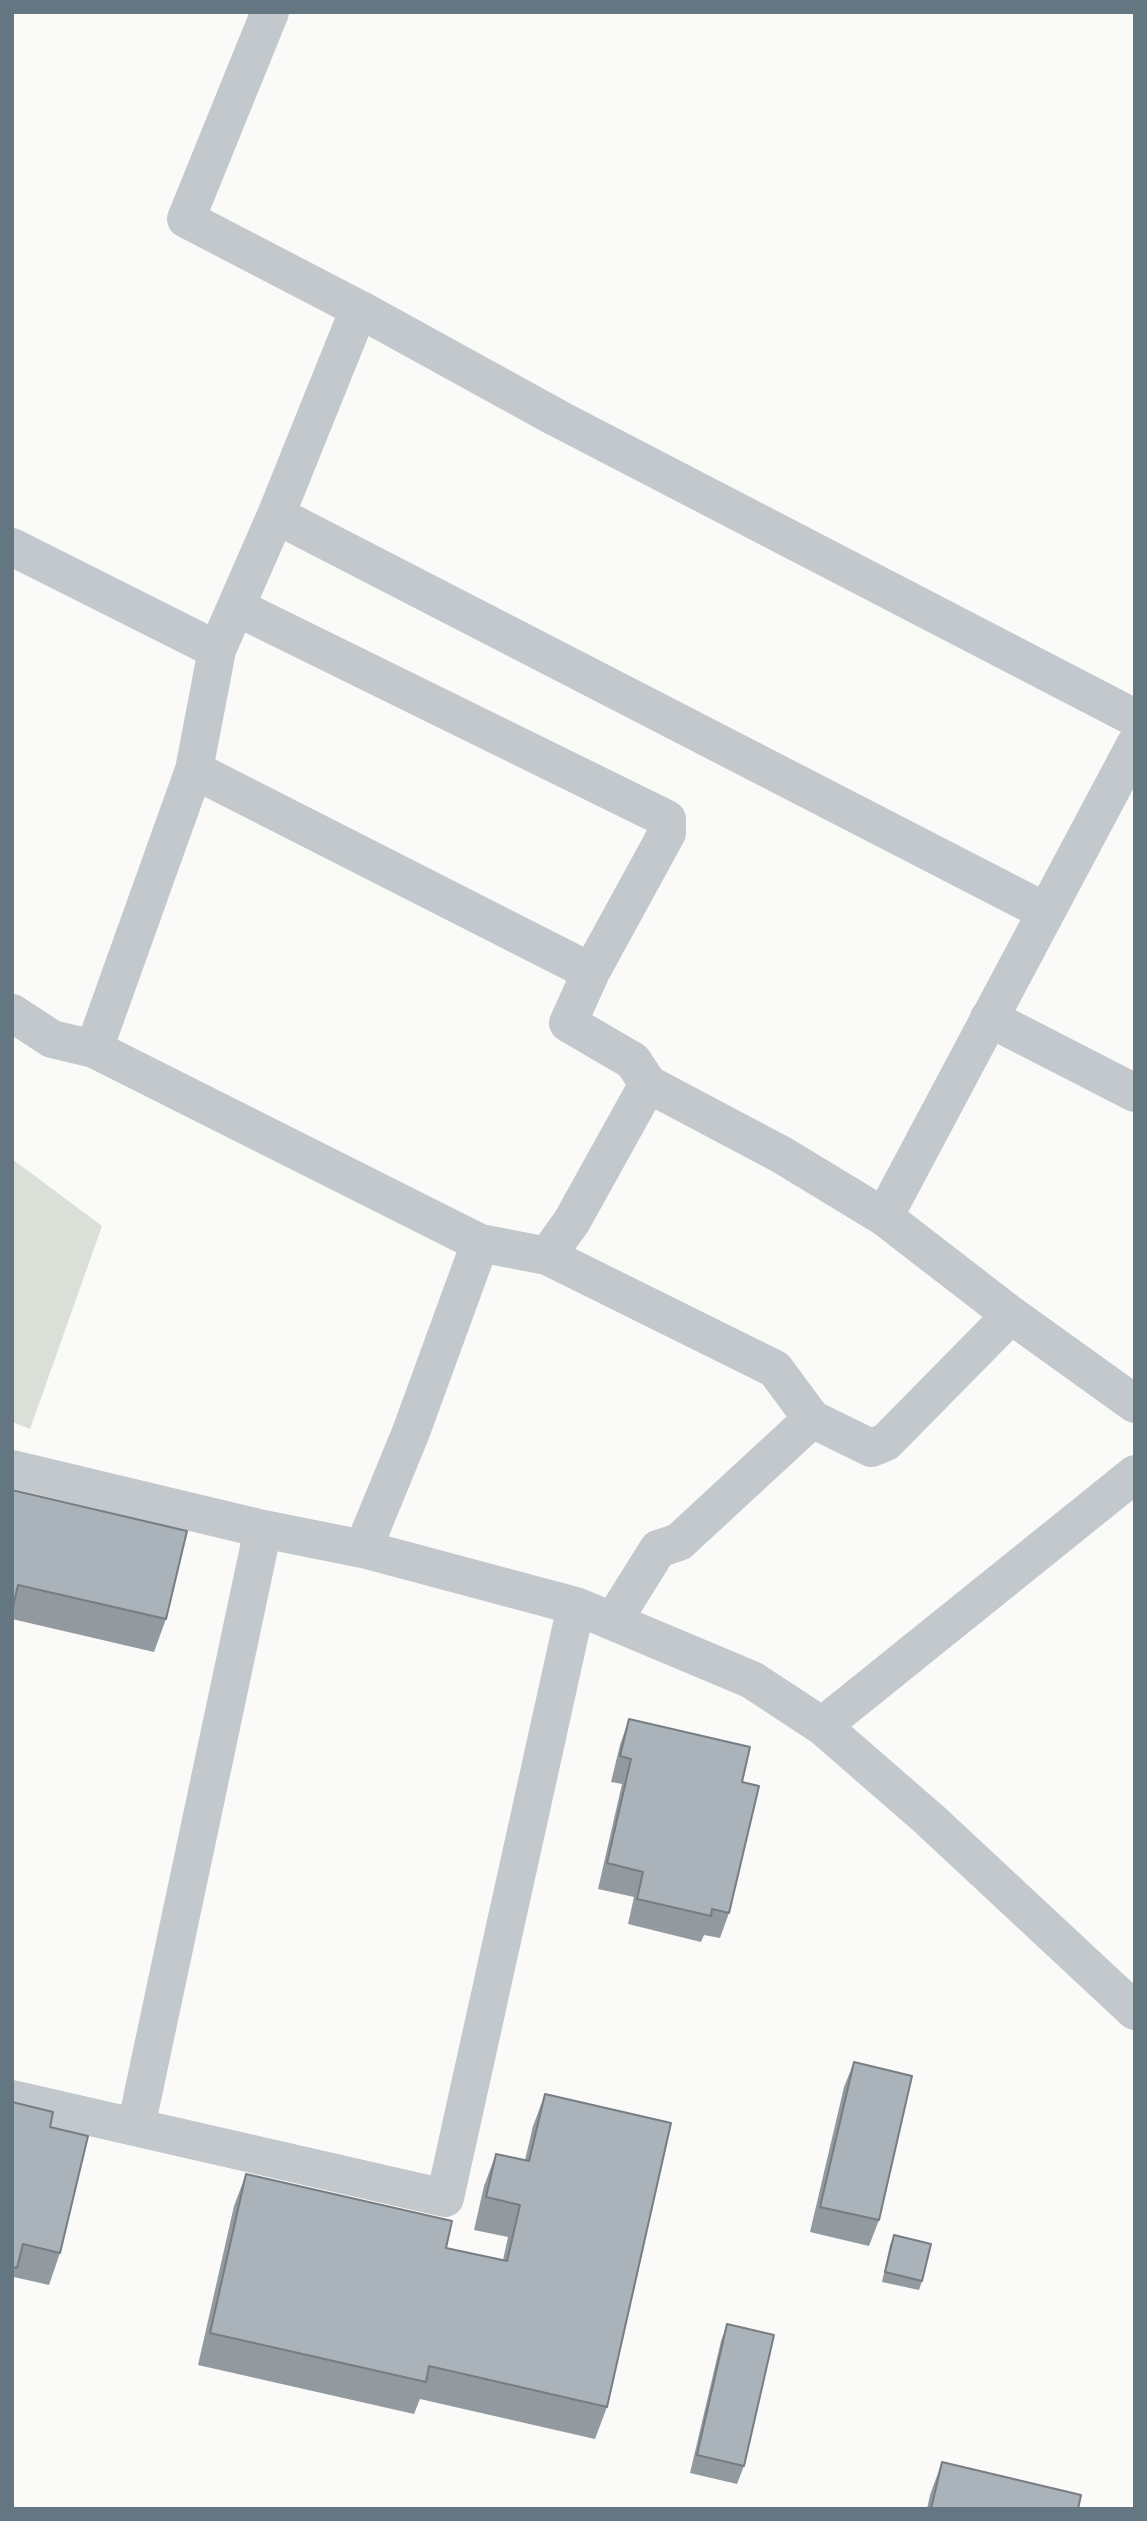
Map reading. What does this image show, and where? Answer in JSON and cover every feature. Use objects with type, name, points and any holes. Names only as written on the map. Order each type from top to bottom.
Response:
[{"type":"street","points":[[270,12],[186,219],[359,309],[569,424],[1135,718]]},
{"type":"street","points":[[94,1049],[194,770],[217,650],[276,515],[359,309]]},
{"type":"street","points":[[276,515],[1046,912]]},
{"type":"street","points":[[12,547],[217,650]]},
{"type":"street","points":[[236,607],[667,819],[667,833],[591,972],[568,1023],[633,1061],[648,1084],[782,1155],[884,1217],[1011,1315],[1135,1404]]},
{"type":"street","points":[[884,1217],[1135,745]]},
{"type":"street","points":[[194,770],[591,972]]},
{"type":"street","points":[[12,1013],[52,1038],[94,1049],[480,1243],[547,1256],[775,1369],[812,1419],[871,1448],[886,1443],[1011,1315]]},
{"type":"street","points":[[989,1018],[1135,1093]]},
{"type":"street","points":[[547,1256],[572,1221],[648,1084]]},
{"type":"street","points":[[363,1549],[411,1432],[480,1243]]},
{"type":"street","points":[[614,1621],[658,1549],[679,1542],[812,1419]]},
{"type":"street","points":[[12,1469],[263,1529],[363,1549],[576,1606],[752,1680],[822,1726],[929,1819],[1135,2011]]},
{"type":"street","points":[[822,1726],[1135,1474]]},
{"type":"street","points":[[136,2127],[263,1529]]},
{"type":"street","points":[[12,2099],[445,2198],[576,1606]]},
{"type":"shaded area","points":[[12,1159],[102,1226],[30,1429],[12,1422]]},
{"type":"building","points":[[12,1490],[187,1531],[166,1619],[18,1585],[12,1611]]},
{"type":"building","points":[[629,1719],[750,1747],[742,1782],[759,1786],[729,1913],[712,1909],[711,1916],[637,1899],[643,1872],[607,1863],[631,1759],[620,1756]]},
{"type":"building","points":[[854,2062],[912,2076],[879,2220],[820,2207]]},
{"type":"building","points":[[545,2094],[671,2123],[607,2407],[429,2366],[426,2382],[210,2333],[246,2174],[452,2221],[446,2248],[507,2261],[520,2205],[486,2197],[496,2154],[529,2161]]},
{"type":"building","points":[[12,2102],[53,2112],[50,2127],[88,2136],[60,2253],[23,2244],[17,2268],[12,2267]]},
{"type":"building","points":[[894,2235],[931,2244],[922,2281],[885,2272]]},
{"type":"building","points":[[727,2324],[774,2335],[744,2466],[697,2455]]},
{"type":"building","points":[[942,2462],[1081,2495],[1078,2509],[931,2509]]}]
